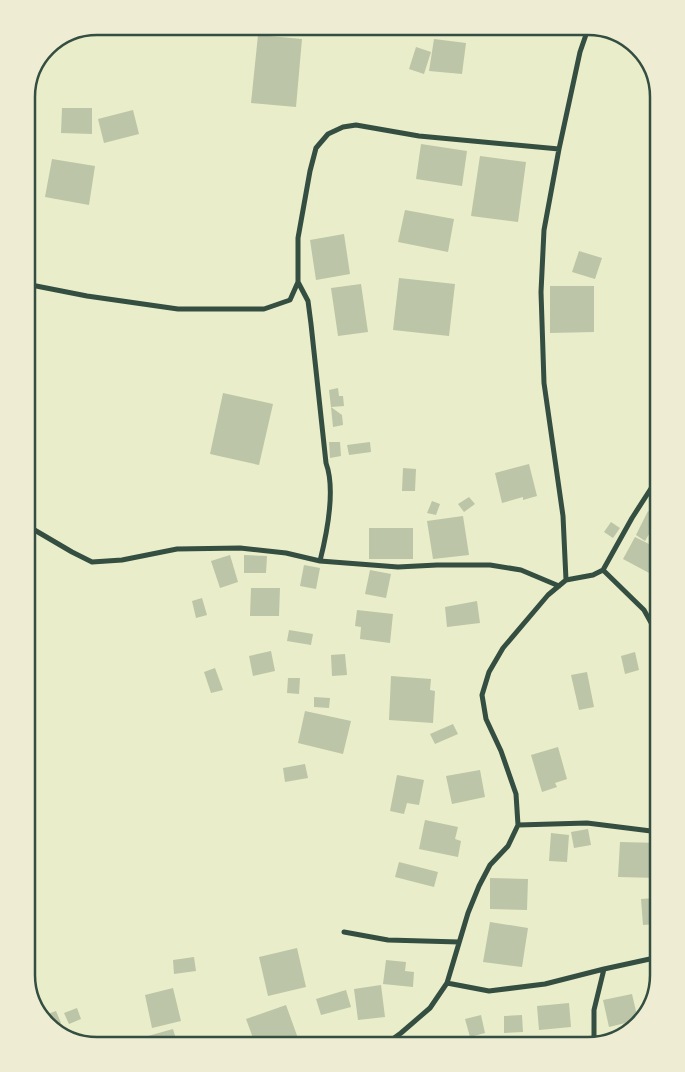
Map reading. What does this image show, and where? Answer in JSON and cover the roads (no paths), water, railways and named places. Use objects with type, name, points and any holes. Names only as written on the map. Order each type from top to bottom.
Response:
[{"type":"street","points":[[566,580],[563,516],[544,383],[541,292],[544,230],[559,149],[580,52],[586,35]]},
{"type":"street","points":[[35,286],[87,296],[178,309],[264,309],[290,300],[298,282],[298,238],[306,194],[316,148],[328,134],[343,127],[356,125],[419,136],[559,149]]},
{"type":"street","points":[[298,282],[308,301],[315,347],[326,463],[330,475],[328,517],[325,542],[320,561]]},
{"type":"street","points":[[396,1037],[430,1008],[447,983],[458,942],[479,886],[490,865],[508,846],[518,824],[516,794],[500,750],[486,720],[482,695],[489,672],[503,648],[548,595],[566,580],[593,575],[603,570],[650,490]]},
{"type":"street","points":[[35,531],[92,562],[122,560],[177,549],[231,548],[286,553],[320,561],[398,567],[490,565],[521,570],[559,586]]},
{"type":"street","points":[[603,570],[644,610],[650,621]]},
{"type":"street","points":[[518,824],[587,823],[650,831]]},
{"type":"street","points":[[344,932],[388,940],[458,942]]},
{"type":"street","points":[[447,983],[490,991],[545,984],[604,968],[650,959]]},
{"type":"street","points":[[594,1036],[594,1010],[604,968]]}]
